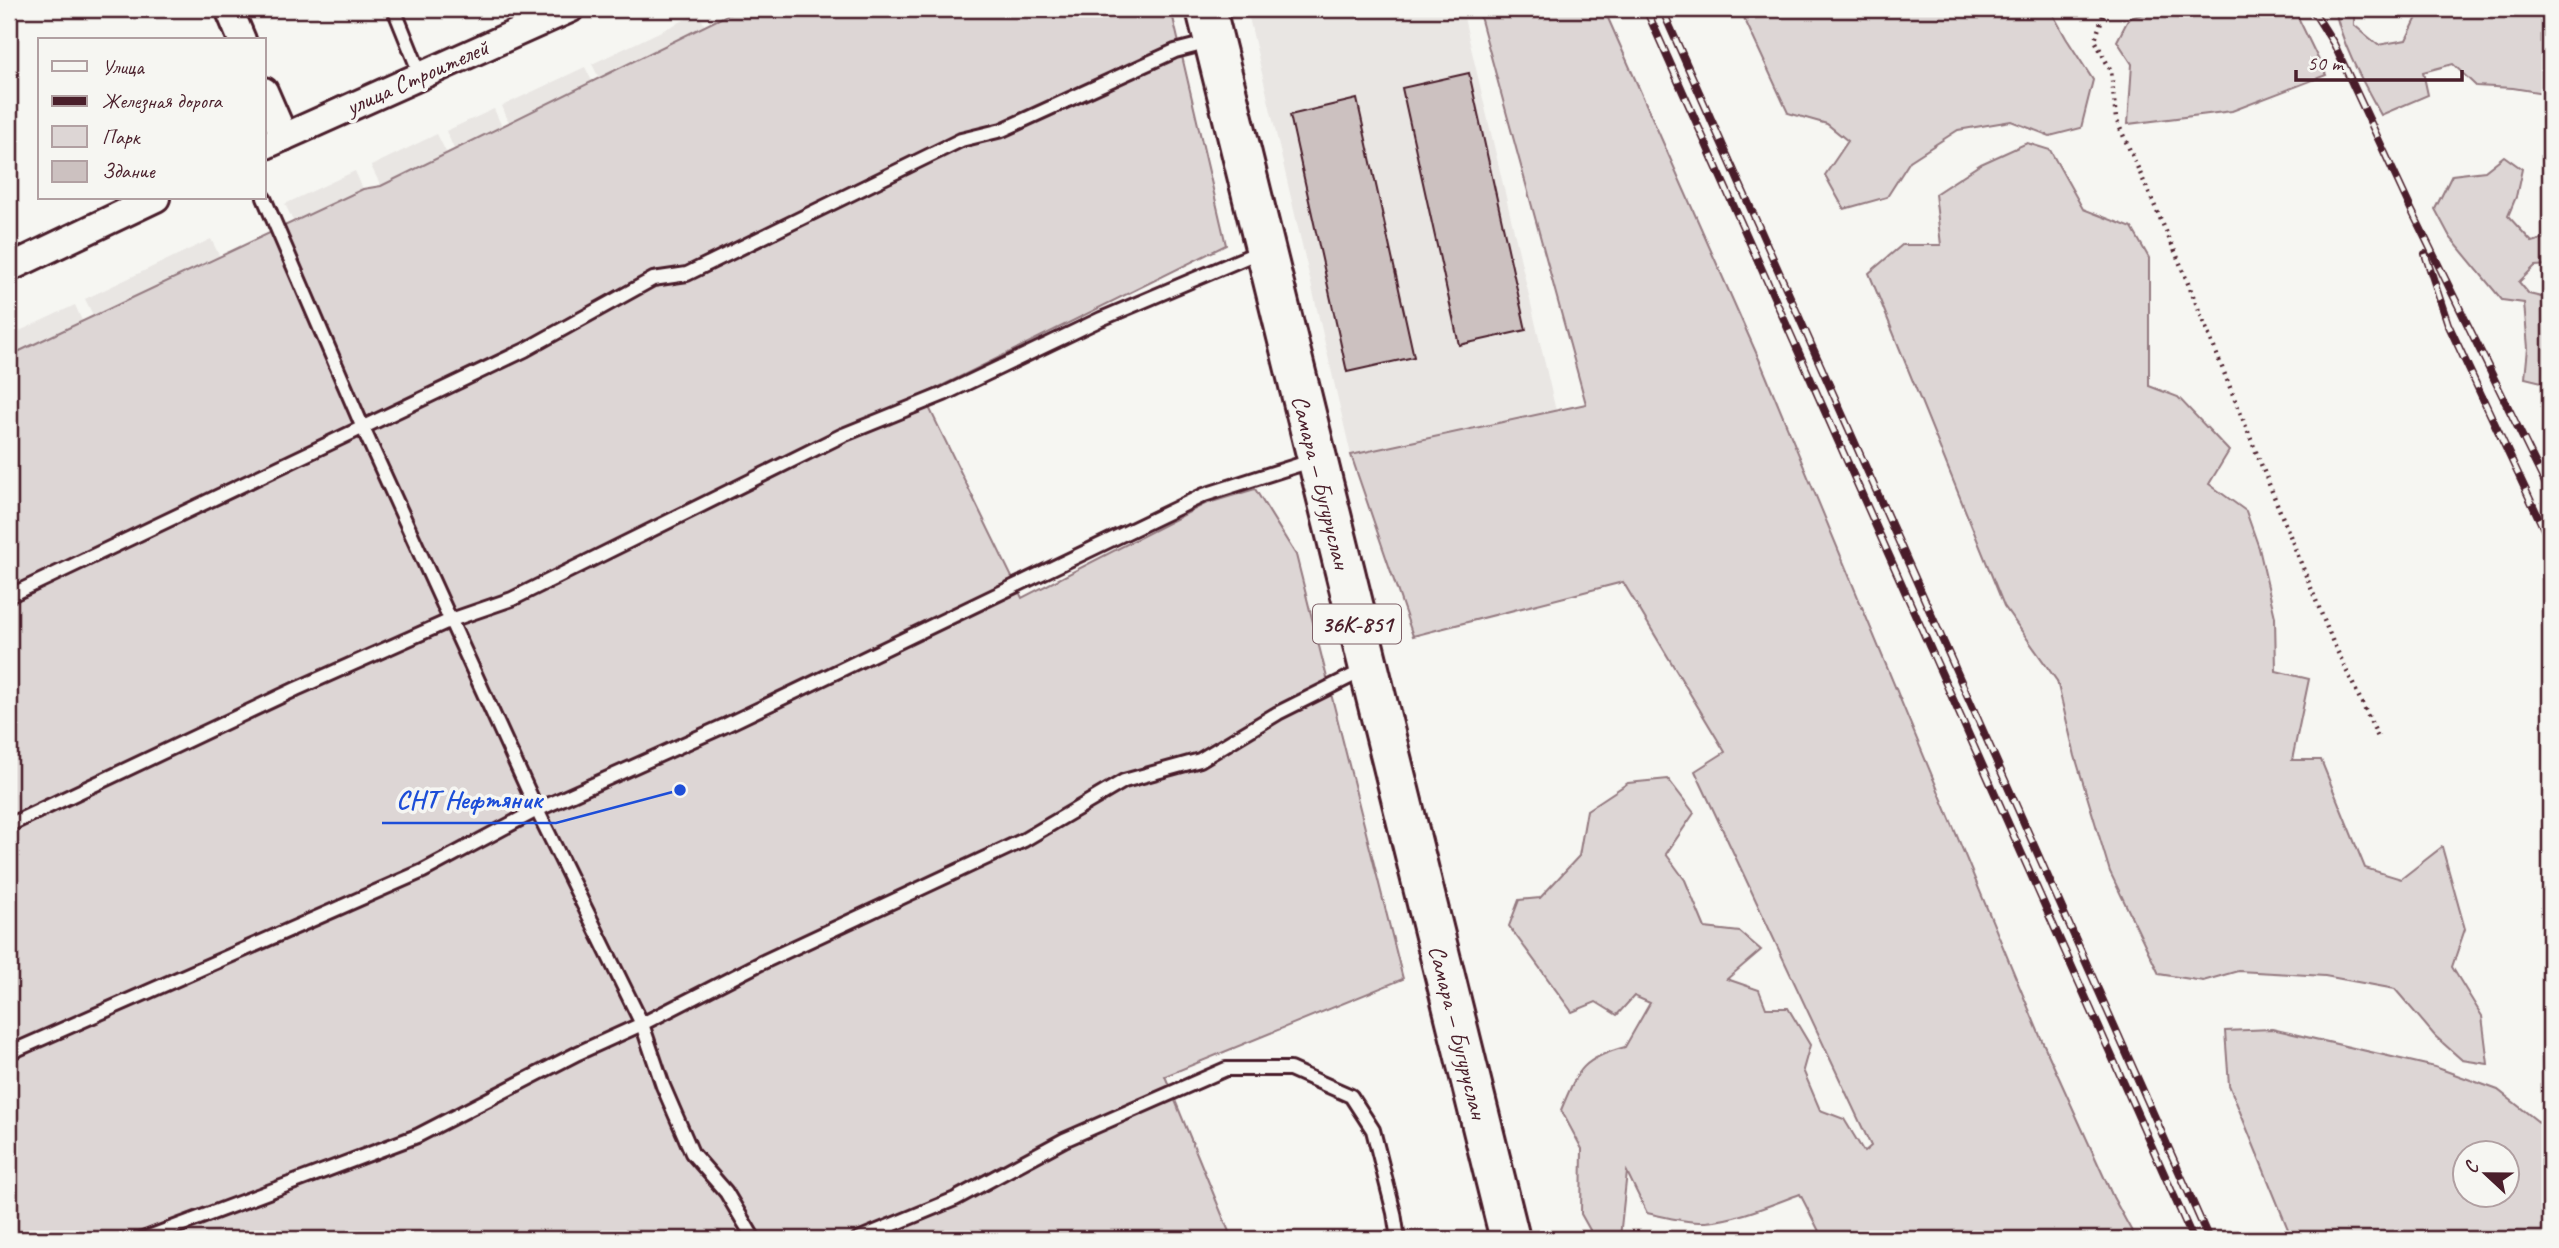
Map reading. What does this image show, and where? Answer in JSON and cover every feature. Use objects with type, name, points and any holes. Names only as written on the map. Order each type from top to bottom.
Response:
[{"type":"main road","name":"Самара — Бугуруслан","points":[[1210,25],[1510,1239]]},
{"type":"street","points":[[229,9],[241,38]]},
{"type":"street","name":"улица Строителей","points":[[274,142],[570,9]]},
{"type":"street","points":[[266,101],[274,142]]},
{"type":"street","points":[[9,268],[152,200]]},
{"type":"lane","points":[[394,9],[421,76]]},
{"type":"lane","points":[[9,596],[525,350],[653,279],[687,274],[961,140],[1002,130],[1175,51],[1210,25]]},
{"type":"lane","points":[[265,200],[363,428],[537,810],[642,1024],[663,1086],[692,1153],[726,1192],[754,1239]]},
{"type":"lane","points":[[9,825],[296,689],[451,620],[512,599],[843,435],[944,394],[1101,319],[1265,250]]},
{"type":"lane","points":[[9,1053],[423,871],[537,810],[749,715],[1204,495],[1316,460]]},
{"type":"lane","points":[[143,1239],[417,1136],[761,963],[1024,840],[1124,781],[1200,760],[1278,713],[1368,669]]},
{"type":"lane","points":[[858,1239],[955,1199],[1064,1140],[1226,1069],[1290,1069],[1350,1096],[1373,1130],[1398,1239]]},
{"type":"path","points":[[2105,9],[2095,40],[2110,71],[2116,119],[2177,256],[2332,640],[2378,737]]},
{"type":"shaded area","points":[[1247,9],[1462,9],[1556,411],[1351,455]]},
{"type":"shaded area","points":[[699,13],[707,31],[601,82],[592,64]]},
{"type":"shaded area","points":[[585,67],[594,85],[510,125],[502,106]]},
{"type":"shaded area","points":[[494,109],[503,129],[455,151],[446,131]]},
{"type":"shaded area","points":[[437,134],[447,154],[381,186],[371,166]]},
{"type":"shaded area","points":[[355,171],[363,189],[293,221],[285,204]]},
{"type":"shaded area","points":[[211,239],[220,257],[94,317],[85,299]]},
{"type":"shaded area","points":[[75,305],[84,325],[9,360],[9,336]]},
{"type":"green space","points":[[739,9],[1171,9],[1226,245],[923,395],[1022,598],[1205,504],[1255,489],[1296,555],[1403,979],[1165,1076],[1232,1239],[9,1239],[9,356],[363,189],[381,186]]},
{"type":"green space","points":[[1478,9],[1604,9],[1762,366],[2040,1036],[2113,1197],[2136,1239],[1823,1239],[1800,1194],[1730,1218],[1706,1222],[1684,1221],[1647,1213],[1627,1172],[1620,1237],[1595,1239],[1581,1214],[1582,1149],[1561,1110],[1583,1068],[1599,1056],[1625,1047],[1650,1003],[1634,996],[1617,1015],[1596,1002],[1572,1012],[1509,926],[1519,900],[1540,898],[1579,856],[1587,810],[1628,783],[1668,779],[1694,813],[1666,854],[1685,880],[1705,928],[1740,932],[1761,950],[1727,979],[1759,990],[1766,1008],[1788,1008],[1810,1045],[1803,1070],[1820,1110],[1844,1119],[1864,1152],[1871,1146],[1695,771],[1725,752],[1623,582],[1413,636],[1351,455],[1586,404]]},
{"type":"green space","points":[[1740,9],[2050,9],[2093,80],[2081,128],[2050,136],[2011,121],[1958,130],[1910,161],[1887,197],[1844,209],[1825,175],[1848,141],[1827,124],[1788,113]]},
{"type":"green space","points":[[2162,9],[2294,9],[2326,75],[2232,111],[2128,124],[2132,64],[2117,41],[2129,18]]},
{"type":"green space","points":[[2335,9],[2354,9],[2354,25],[2378,45],[2406,40],[2421,9],[2550,9],[2550,94],[2476,86],[2453,64],[2423,72],[2428,95],[2381,115],[2348,50]]},
{"type":"green space","points":[[2027,143],[2050,150],[2083,209],[2132,228],[2149,258],[2149,386],[2178,397],[2229,451],[2209,484],[2246,511],[2259,548],[2275,617],[2276,671],[2309,679],[2292,760],[2321,760],[2365,868],[2401,879],[2442,847],[2465,929],[2452,967],[2482,1016],[2488,1064],[2462,1060],[2435,1036],[2395,989],[2325,976],[2238,971],[2203,981],[2159,974],[2110,872],[2075,756],[2057,681],[2004,606],[1869,273],[1902,245],[1941,245],[1935,194],[1981,164]]},
{"type":"green space","points":[[2504,156],[2522,169],[2516,197],[2508,216],[2532,242],[2550,237],[2550,265],[2535,266],[2519,282],[2529,294],[2550,299],[2550,384],[2525,378],[2528,348],[2524,303],[2502,300],[2450,237],[2435,209],[2452,175],[2485,171]]},
{"type":"green space","points":[[2272,1029],[2435,1067],[2498,1090],[2550,1131],[2550,1239],[2292,1239],[2229,1085],[2225,1031]]},
{"type":"building","points":[[1469,73],[1526,330],[1459,345],[1402,88]]},
{"type":"building","points":[[1357,99],[1414,357],[1347,372],[1290,115]]},
{"type":"railway","points":[[1646,9],[2193,1239]]},
{"type":"railway","points":[[1662,9],[2209,1239]]},
{"type":"railway","points":[[2312,9],[2334,44],[2409,205],[2550,493]]},
{"type":"railway","points":[[2425,254],[2448,324],[2550,542]]},
{"type":"place","name":"СНТ Нефтяник","points":[[680,790]]}]
